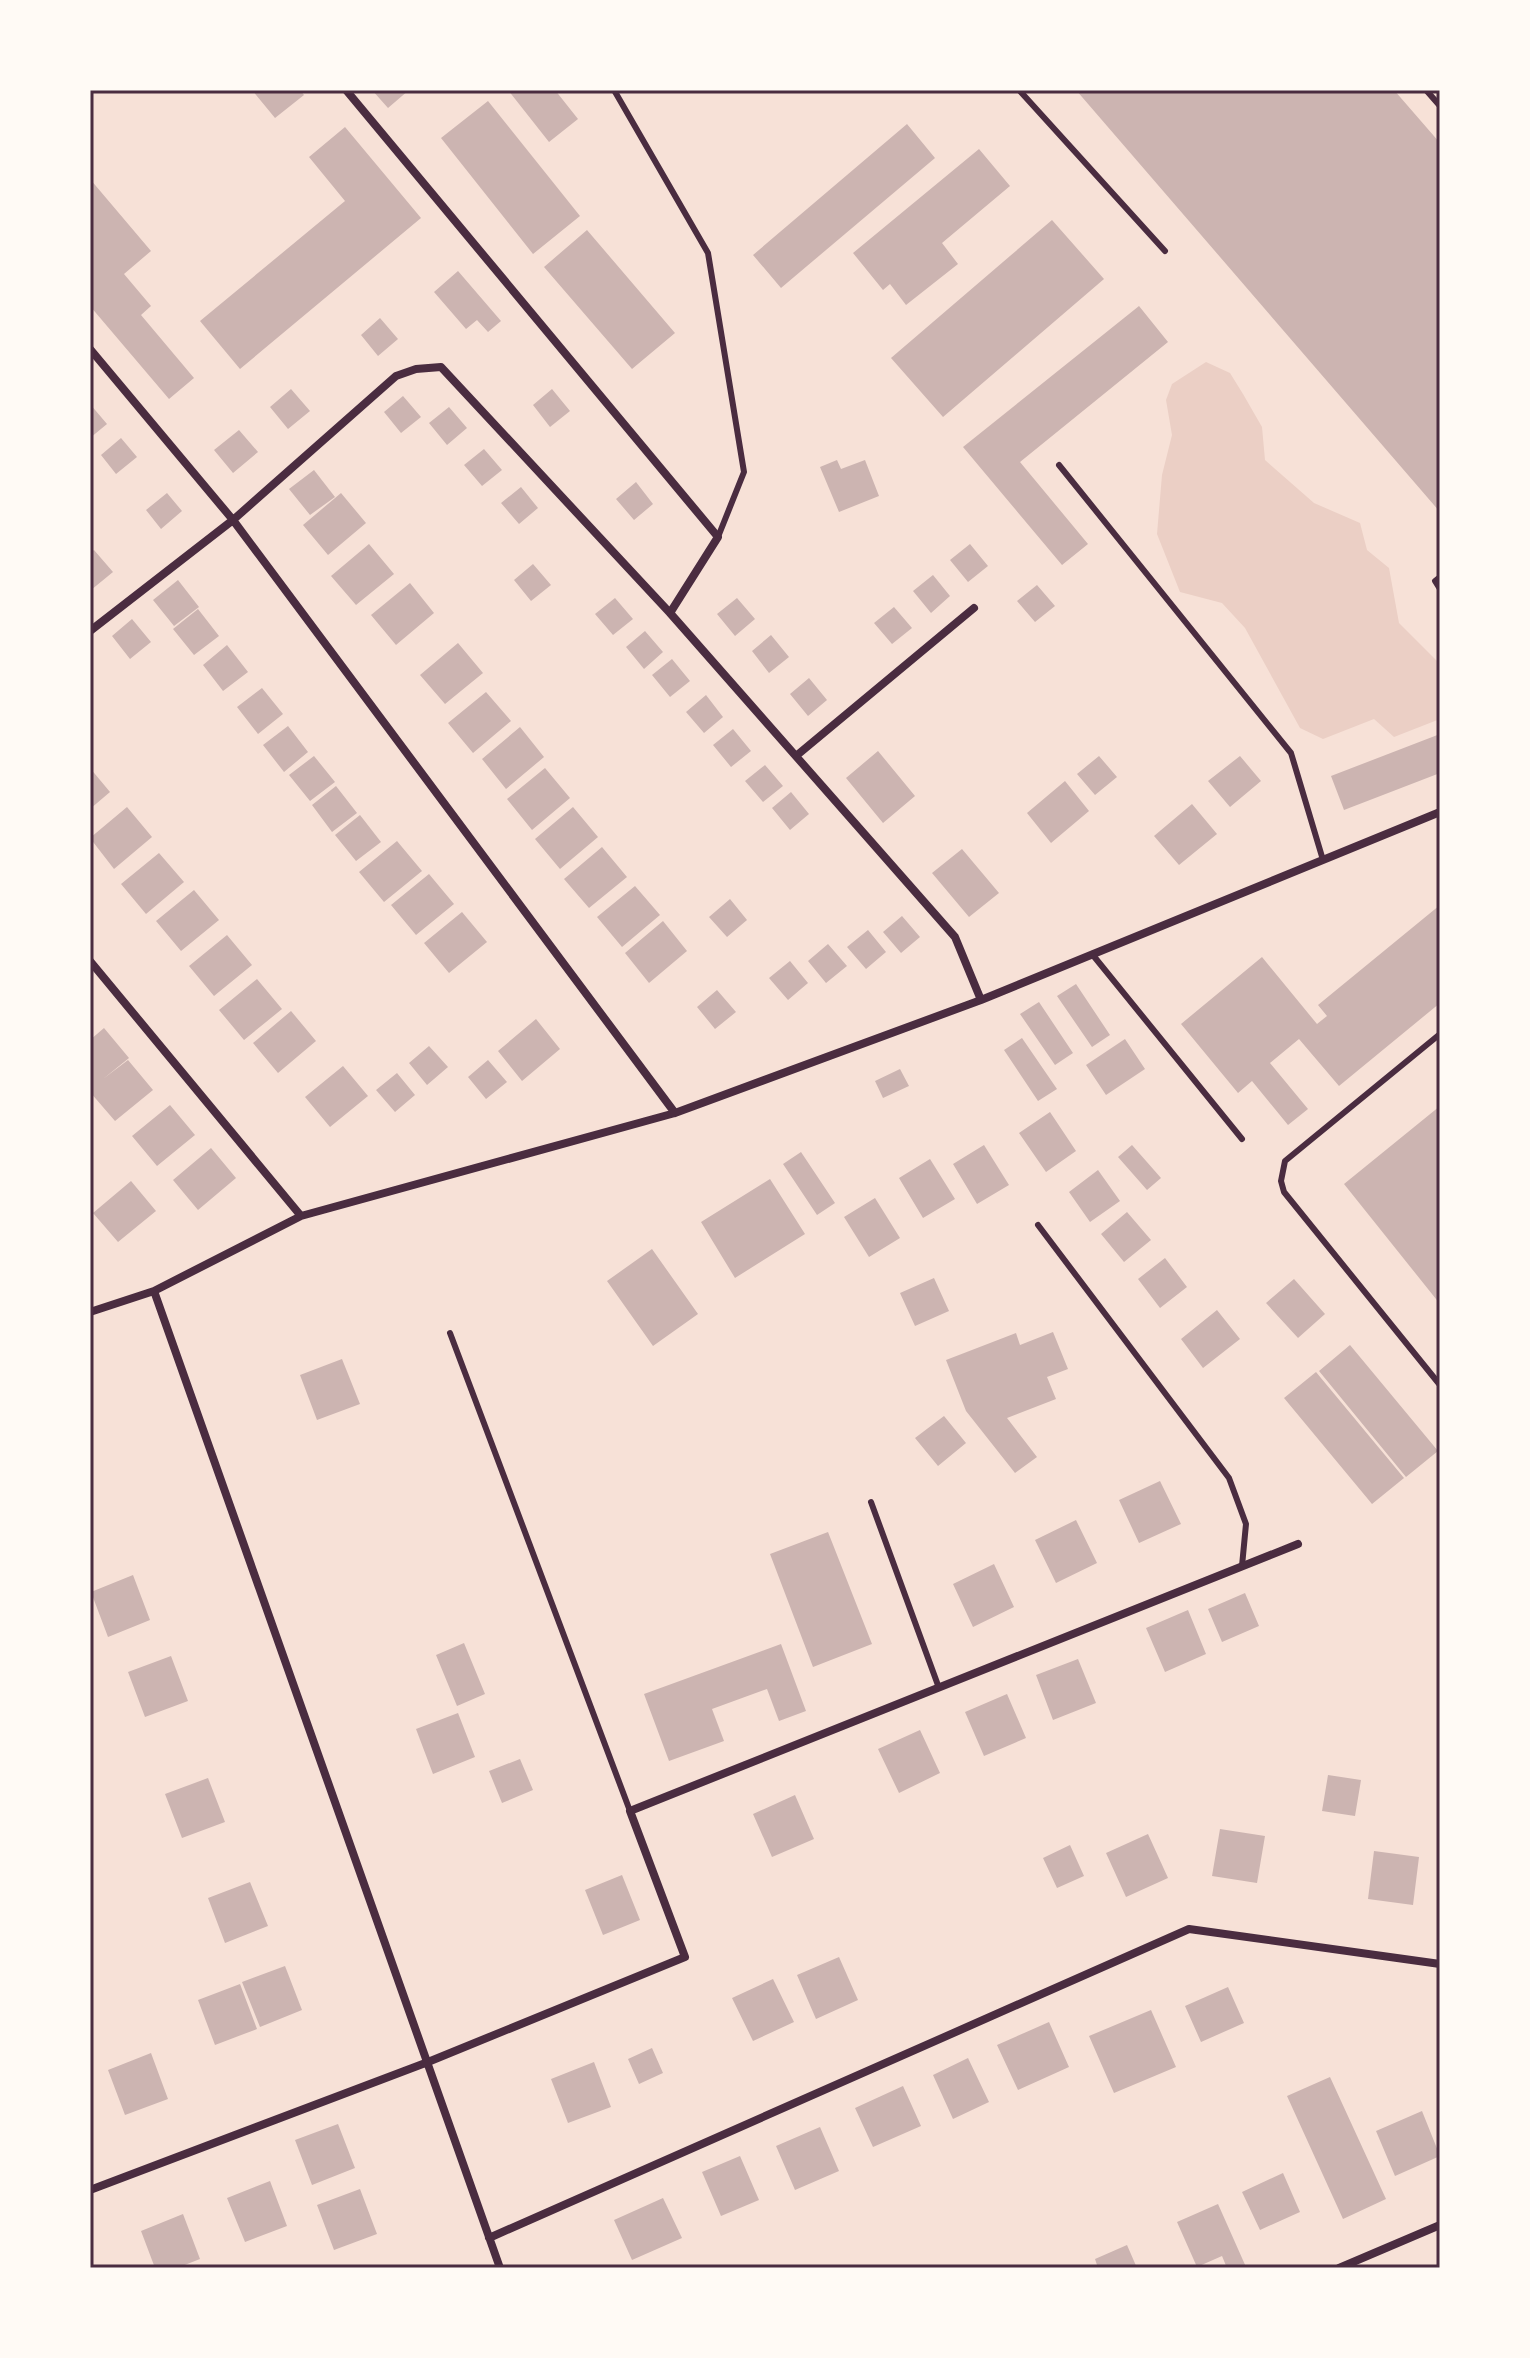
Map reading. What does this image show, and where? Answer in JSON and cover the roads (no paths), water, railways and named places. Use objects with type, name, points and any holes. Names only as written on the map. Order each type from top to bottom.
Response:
[{"type":"street","points":[[346,90],[718,537],[670,613]]},
{"type":"street","points":[[90,349],[233,520],[675,1113]]},
{"type":"street","points":[[90,631],[233,520],[396,376],[416,369],[441,367],[670,613],[955,937],[981,1000]]},
{"type":"street","points":[[796,756],[974,608]]},
{"type":"street","points":[[90,1312],[154,1291],[301,1216],[675,1113],[981,1000],[1440,812]]},
{"type":"street","points":[[90,961],[301,1216]]},
{"type":"street","points":[[154,1291],[500,2268]]},
{"type":"street","points":[[90,2190],[428,2062],[685,1957],[630,1811],[1298,1544]]},
{"type":"street","points":[[489,2238],[1189,1929],[1440,1964]]},
{"type":"street","points":[[1340,2268],[1440,2225]]},
{"type":"lane","points":[[614,90],[708,253],[744,472],[718,537]]},
{"type":"lane","points":[[1019,90],[1165,251]]},
{"type":"lane","points":[[1426,90],[1440,106]]},
{"type":"lane","points":[[1059,465],[1291,753],[1323,860]]},
{"type":"lane","points":[[1440,577],[1435,581],[1440,589]]},
{"type":"lane","points":[[1092,954],[1242,1139]]},
{"type":"lane","points":[[1440,1034],[1285,1161],[1281,1181],[1284,1192],[1440,1385]]},
{"type":"lane","points":[[1038,1225],[1229,1478],[1246,1524],[1242,1566]]},
{"type":"lane","points":[[450,1333],[630,1811]]},
{"type":"lane","points":[[871,1502],[939,1688]]}]
